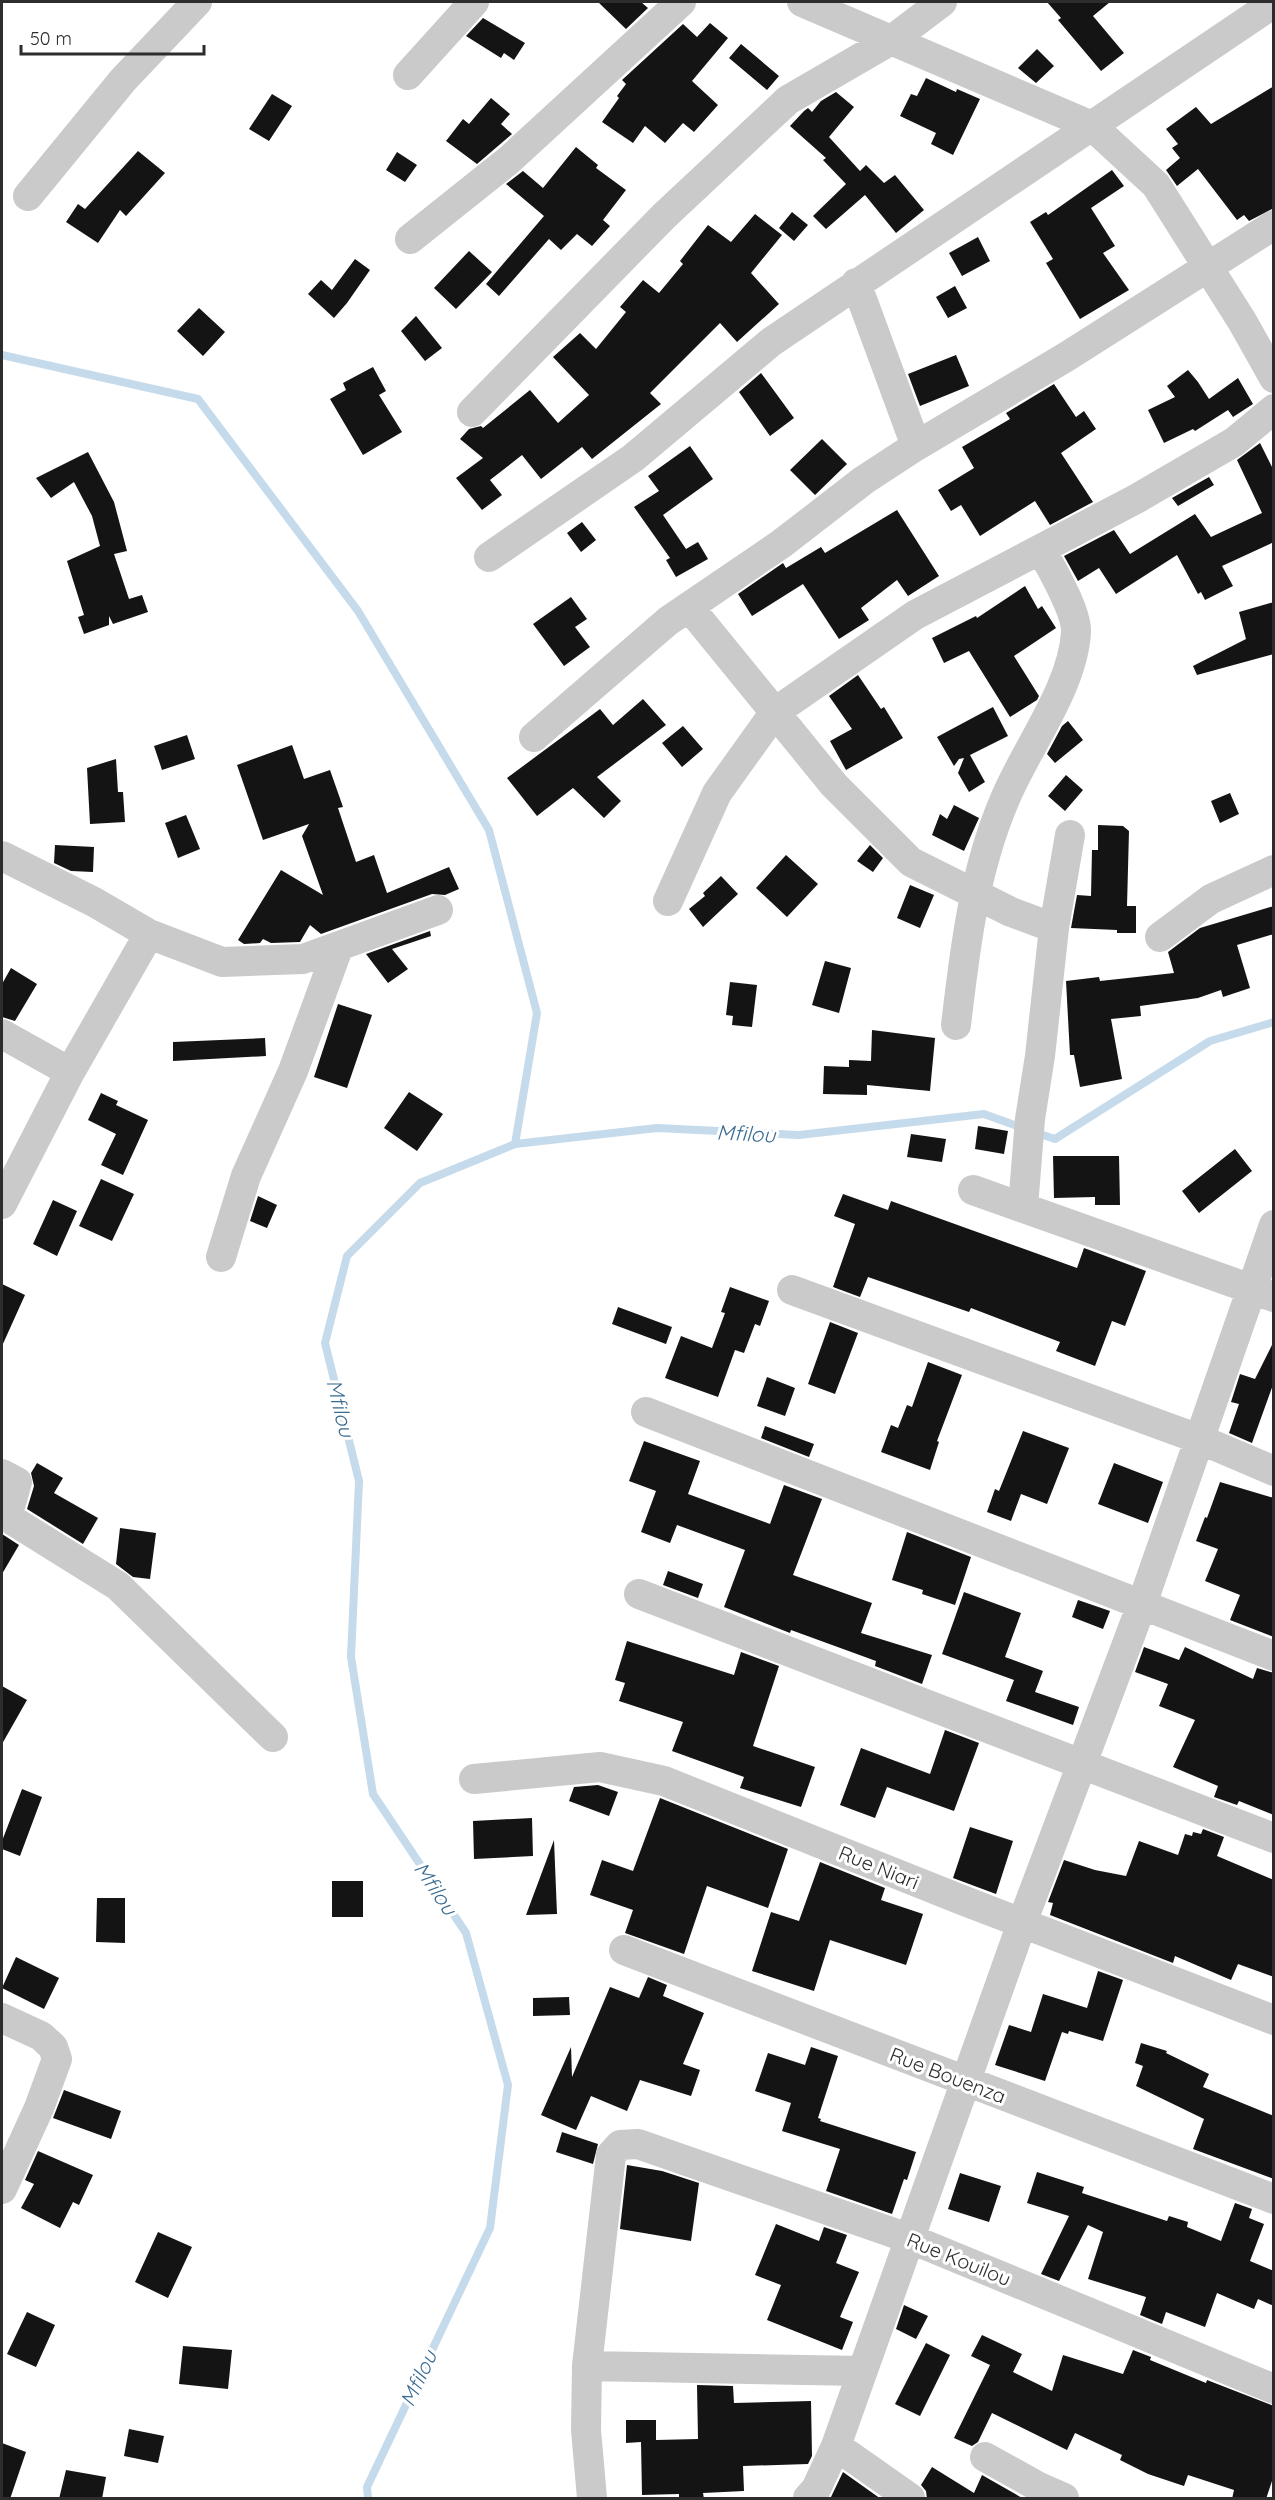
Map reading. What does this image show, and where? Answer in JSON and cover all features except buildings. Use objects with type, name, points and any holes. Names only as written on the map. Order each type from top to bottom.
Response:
[{"type":"street","points":[[28,196],[123,80],[197,2]]},
{"type":"street","points":[[408,75],[474,2]]},
{"type":"street","points":[[410,239],[508,160],[681,2]]},
{"type":"street","points":[[802,2],[1092,126],[1156,185],[1209,268],[1274,378]]},
{"type":"street","points":[[472,412],[663,216],[788,100],[893,39],[942,2]]},
{"type":"street","points":[[489,557],[633,458],[771,342],[855,283],[1274,3]]},
{"type":"street","points":[[534,737],[668,621],[781,544],[864,480],[916,446],[1066,357],[1274,225]]},
{"type":"street","points":[[855,283],[916,446]]},
{"type":"street","points":[[668,902],[717,793],[775,712],[915,615],[1136,499],[1234,442],[1274,409]]},
{"type":"street","points":[[956,1025],[966,936],[974,892],[1004,799],[1070,669],[1076,630],[1067,602],[1041,549]]},
{"type":"street","points":[[689,607],[834,785],[911,862],[1011,912],[1054,928]]},
{"type":"street","points":[[1023,1207],[1030,1119],[1040,1056],[1054,928],[1070,835]]},
{"type":"street","points":[[2,856],[94,902],[148,934],[222,962],[303,959],[438,910]]},
{"type":"street","points":[[1160,937],[1211,899],[1274,870]]},
{"type":"street","points":[[2,1204],[70,1072],[148,934]]},
{"type":"street","points":[[221,1257],[246,1176],[292,1071],[338,948]]},
{"type":"street","points":[[2,1035],[70,1072]]},
{"type":"street","points":[[973,1190],[1262,1293]]},
{"type":"street","points":[[808,2499],[816,2489],[836,2446],[1022,1923],[1142,1604],[1199,1439],[1262,1293],[1274,1225]]},
{"type":"street","points":[[792,1290],[1199,1439],[1274,1471]]},
{"type":"street","points":[[646,1412],[1274,1656]]},
{"type":"street","points":[[7,1487],[7,1516],[118,1586],[273,1737]]},
{"type":"street","points":[[639,1594],[1274,1838]]},
{"type":"street","name":"Rue Niari","points":[[474,1779],[600,1767],[663,1781],[1274,2020]]},
{"type":"street","name":"Rue Bouenza","points":[[624,1950],[1274,2199]]},
{"type":"street","points":[[2,2018],[41,2036],[52,2046],[57,2059],[39,2108],[2,2189]]},
{"type":"street","name":"Rue Kouilou","points":[[587,2366],[611,2155],[620,2145],[638,2144],[911,2239],[1274,2389]]},
{"type":"street","points":[[592,2499],[586,2430],[587,2366],[862,2371]]},
{"type":"street","points":[[836,2446],[910,2499]]},
{"type":"street","points":[[985,2457],[1064,2499]]},
{"type":"waterway","points":[[2,355],[198,399],[358,611],[489,830],[537,1013],[515,1144]]},
{"type":"waterway","name":"Mfilou","points":[[1034,1132],[1055,1139],[1210,1041],[1274,1022]]},
{"type":"waterway","name":"Mfilou","points":[[368,2498],[367,2487],[490,2228],[508,2085],[466,1933],[373,1794],[351,1657],[359,1481],[325,1343],[347,1256],[420,1183],[515,1144],[657,1128],[799,1135],[984,1114],[1023,1128]]}]
